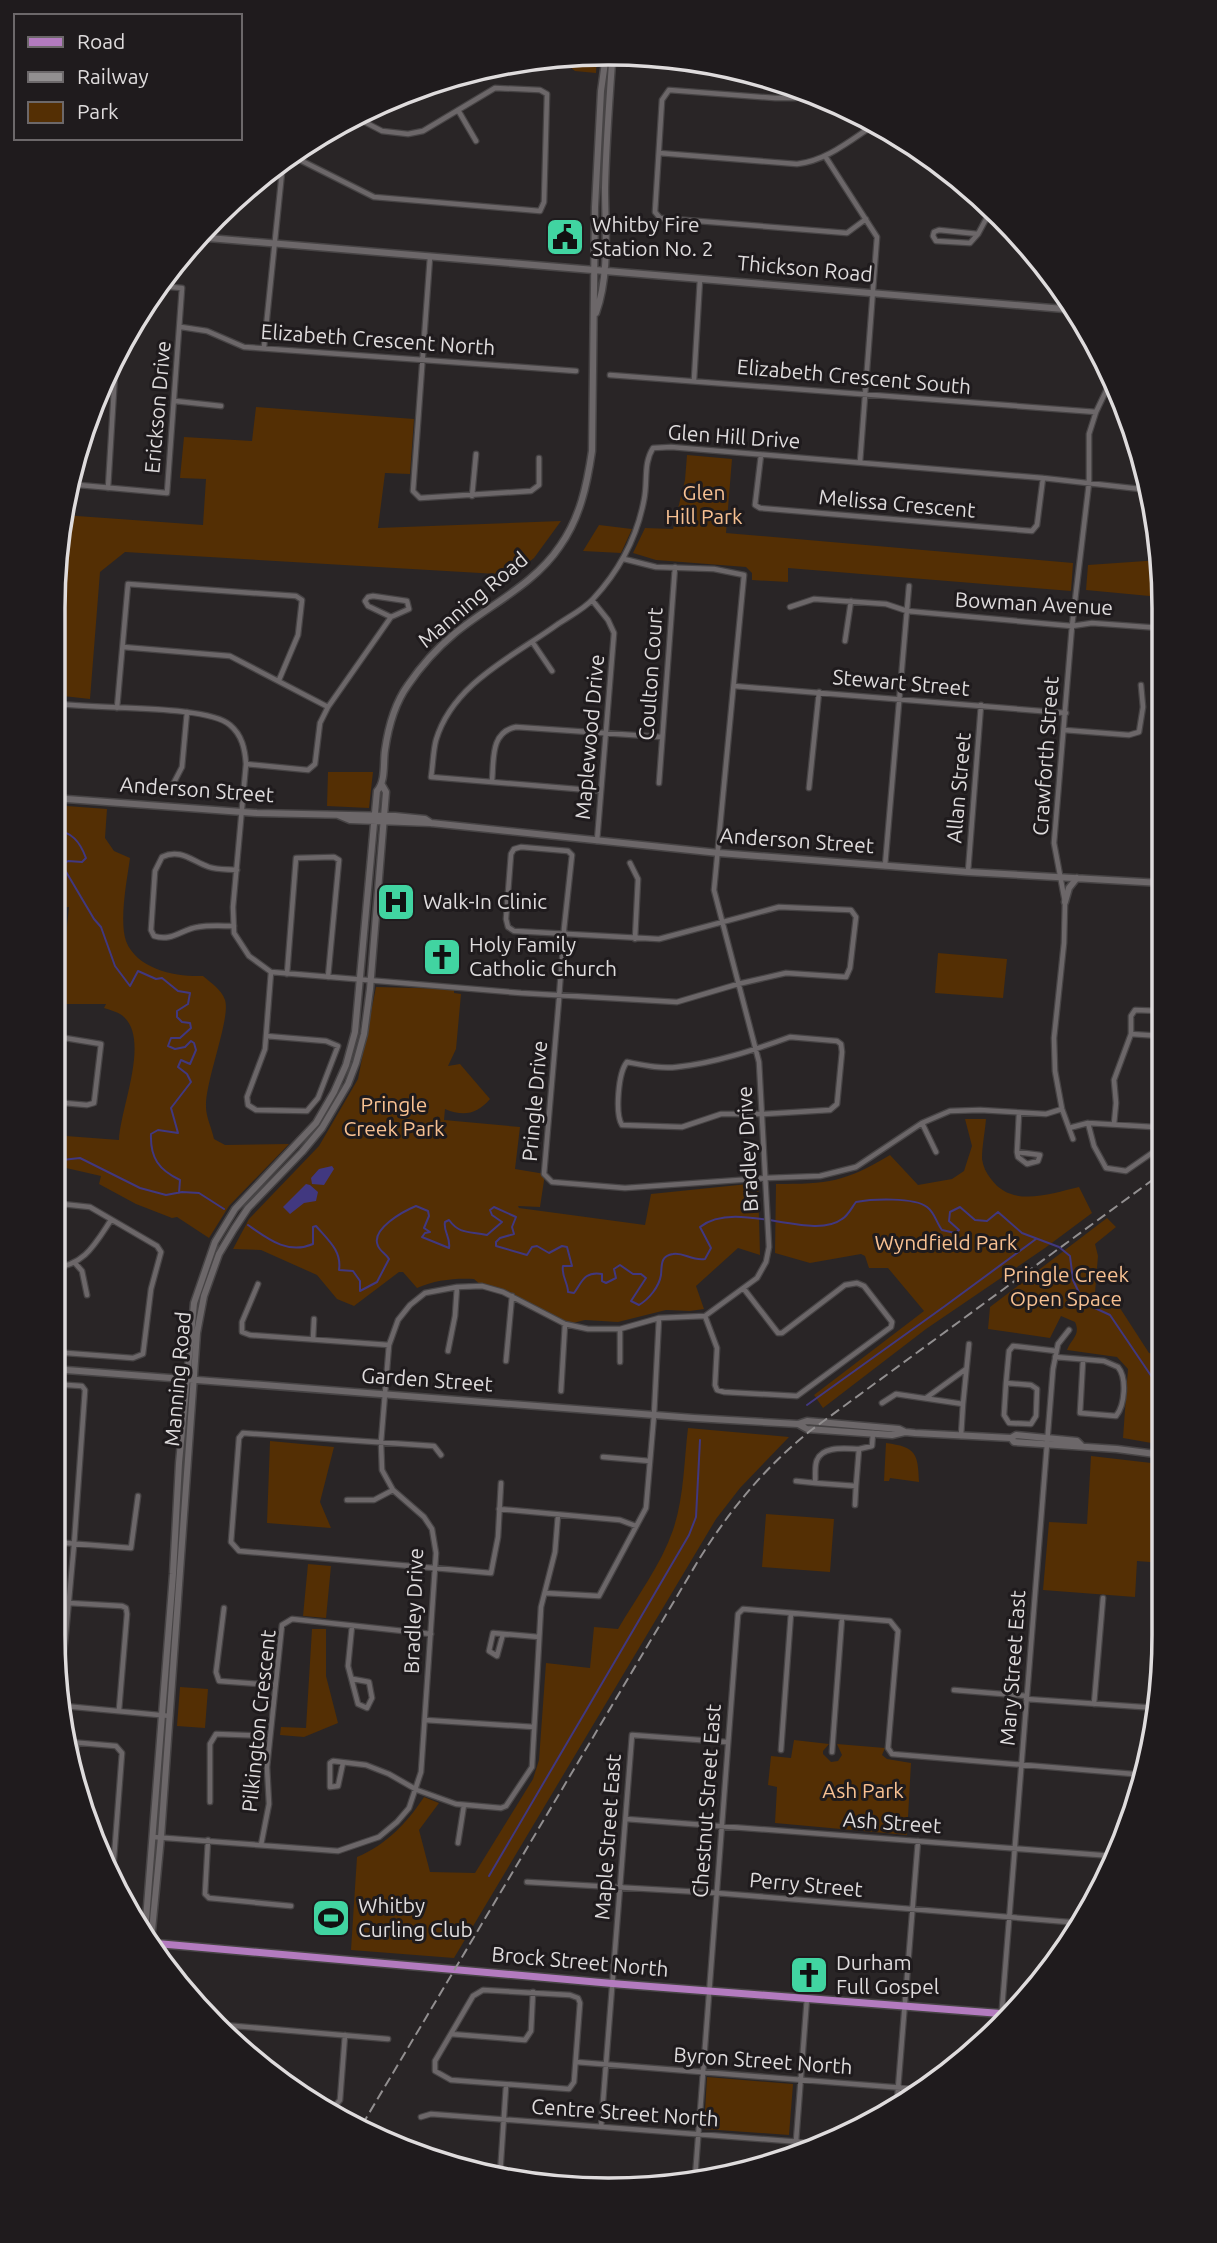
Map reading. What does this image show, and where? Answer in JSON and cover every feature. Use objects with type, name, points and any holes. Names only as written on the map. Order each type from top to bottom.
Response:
[{"type":"main road","name":"Manning Road","points":[[152,1930],[197,1333],[204,1296],[219,1254],[248,1208],[322,1128],[348,1084],[364,1034],[371,979],[386,792],[382,785],[385,748],[392,719],[406,688],[428,659],[454,634],[530,579],[559,549],[570,530],[586,489],[592,452],[596,194],[601,91],[606,65]]},
{"type":"main road","name":"Manning Road","points":[[595,318],[601,299],[604,270],[611,65]]},
{"type":"main road","name":"Thickson Road","points":[[211,238],[1063,309]]},
{"type":"main road","name":"Manning Road","points":[[166,1716],[186,1380],[194,1303],[215,1242],[235,1209],[316,1123],[346,1065],[355,1032],[377,791],[382,785]]},
{"type":"main road","name":"Anderson Street","points":[[65,799],[338,815],[350,820],[375,818],[431,823],[719,853],[1152,882]]},
{"type":"main road","points":[[1065,902],[1069,888],[1077,878]]},
{"type":"main road","name":"Garden Street","points":[[65,1370],[654,1415],[798,1424],[807,1421],[882,1427],[905,1432],[1011,1438],[1014,1442],[1047,1442],[1152,1454]]},
{"type":"main road","name":"Garden Street","points":[[798,1424],[807,1429],[898,1435],[905,1432]]},
{"type":"main road","points":[[873,1433],[882,1427]]},
{"type":"main road","name":"Manning Road","points":[[146,1920],[157,1837]]},
{"type":"main road","name":"Brock Street North","points":[[160,1943],[612,1983],[905,2005],[996,2015]]},
{"type":"street","points":[[299,161],[374,198],[540,211],[544,202],[547,94],[540,90],[495,88],[423,131],[408,134],[382,131],[367,123]]},
{"type":"street","points":[[792,97],[669,89],[662,100],[655,212],[660,218],[847,233],[866,219]]},
{"type":"street","points":[[458,110],[475,141]]},
{"type":"street","points":[[659,153],[796,164],[825,156],[866,130]]},
{"type":"street","points":[[825,156],[877,237],[860,462]]},
{"type":"street","points":[[264,347],[282,174]]},
{"type":"street","points":[[978,234],[939,230],[934,232],[933,236],[936,241],[970,243],[978,234],[987,218]]},
{"type":"street","points":[[953,232],[953,242]]},
{"type":"street","points":[[430,256],[413,491],[420,498],[531,491],[539,485],[539,458]]},
{"type":"street","points":[[694,380],[700,278]]},
{"type":"street","name":"Erickson Drive","points":[[79,485],[167,493],[182,288],[170,287]]},
{"type":"street","name":"Elizabeth Crescent North","points":[[181,327],[207,331],[244,347],[576,371]]},
{"type":"street","name":"Elizabeth Crescent South","points":[[610,375],[1096,412]]},
{"type":"street","name":"Erickson Drive","points":[[108,488],[114,382]]},
{"type":"street","name":"Crawforth Street","points":[[1073,1139],[1062,1109],[1055,1072],[1054,1046],[1065,902],[1054,843],[1072,626],[1089,483],[1089,435],[1106,390]]},
{"type":"street","points":[[174,401],[221,406]]},
{"type":"street","name":"Glen Hill Drive","points":[[600,791],[431,777],[436,739],[459,696],[477,680],[592,600],[624,559],[645,498],[647,458],[653,448],[671,447],[860,462],[1139,489]]},
{"type":"street","points":[[472,496],[476,454]]},
{"type":"street","name":"Melissa Crescent","points":[[761,455],[755,505],[760,508],[1018,530],[1034,530],[1043,478]]},
{"type":"street","points":[[624,559],[656,567],[675,567]]},
{"type":"street","name":"Bradley Drive","points":[[157,1837],[338,1851],[379,1837],[409,1808],[421,1772],[436,1568],[432,1529],[424,1517],[393,1490],[382,1470],[381,1442],[389,1345],[398,1320],[410,1305],[425,1293],[482,1286],[512,1296],[565,1324],[588,1329],[620,1329],[659,1318],[705,1316],[757,1278],[766,1262],[769,1247],[760,1062],[714,890],[744,575],[714,569],[675,567]]},
{"type":"street","name":"Coulton Court","points":[[659,783],[675,567]]},
{"type":"street","points":[[117,708],[128,584],[296,596],[302,600],[298,635],[279,680]]},
{"type":"street","points":[[885,866],[909,586]]},
{"type":"street","points":[[246,764],[308,769],[315,764],[320,723],[328,707],[391,617],[409,609],[407,601],[373,596],[365,601],[368,606],[391,617]]},
{"type":"street","name":"Bowman Avenue","points":[[790,607],[814,599],[851,601],[886,604],[906,611],[1072,626],[1092,623],[1152,627]]},
{"type":"street","name":"Maplewood Drive","points":[[592,600],[608,620],[614,633],[597,841]]},
{"type":"street","points":[[845,641],[851,601]]},
{"type":"street","points":[[533,643],[552,671]]},
{"type":"street","points":[[123,647],[230,656],[328,707]]},
{"type":"street","points":[[1064,730],[1129,735],[1139,732],[1143,707],[1141,685]]},
{"type":"street","name":"Stewart Street","points":[[734,686],[1066,713]]},
{"type":"street","points":[[809,788],[820,692]]},
{"type":"street","points":[[65,705],[187,712],[210,715],[230,724],[244,745],[246,764],[234,933],[249,956],[271,972],[677,1002],[786,973],[846,977],[850,968],[856,916],[851,910],[779,907],[659,939],[564,935]]},
{"type":"street","name":"Allan Street","points":[[968,872],[981,705]]},
{"type":"street","points":[[170,790],[181,767],[187,712]]},
{"type":"street","points":[[492,781],[495,743],[506,729],[516,727],[662,737]]},
{"type":"street","name":"Pringle Drive","points":[[564,935],[514,930],[508,927],[506,919],[511,854],[514,849],[521,847],[568,851],[572,855],[544,1174],[552,1182],[625,1188],[821,1176],[856,1167],[940,1114],[959,1110],[1046,1114],[1062,1109]]},
{"type":"street","points":[[233,926],[196,927],[174,937],[162,939],[154,936],[151,930],[155,871],[162,857],[170,853],[186,855],[212,868],[237,870]]},
{"type":"street","points":[[287,974],[296,858],[334,857],[339,860],[339,865],[328,977]]},
{"type":"street","points":[[630,863],[638,879],[635,939]]},
{"type":"street","points":[[266,1036],[326,1041],[338,1046],[317,1098],[307,1111],[256,1110],[248,1105],[247,1097],[262,1060],[271,972]]},
{"type":"street","points":[[1114,1124],[1114,1080],[1130,1034],[1132,1016],[1135,1010],[1152,1011]]},
{"type":"street","points":[[1130,1034],[1152,1035]]},
{"type":"street","points":[[790,1037],[837,1041],[841,1044],[837,1104],[831,1110],[764,1114],[721,1114],[682,1126],[622,1125],[618,1118],[622,1069],[627,1062],[663,1068],[677,1067],[755,1049],[790,1037]]},
{"type":"street","points":[[65,1038],[101,1044],[94,1103],[65,1103]]},
{"type":"street","points":[[1017,1152],[1040,1155],[1038,1161],[1027,1164],[1020,1161],[1017,1152],[1019,1113]]},
{"type":"street","points":[[1088,1123],[1094,1146],[1106,1168],[1126,1171],[1152,1153]]},
{"type":"street","points":[[1069,1128],[1088,1123],[1152,1126]]},
{"type":"street","points":[[922,1124],[936,1152]]},
{"type":"street","points":[[65,1205],[90,1208],[157,1246],[161,1252],[151,1289],[143,1354],[133,1358],[65,1353]]},
{"type":"street","points":[[65,1265],[75,1263],[90,1251],[111,1220]]},
{"type":"street","points":[[75,1263],[82,1271],[87,1295]]},
{"type":"street","points":[[705,1316],[717,1348],[717,1390],[797,1396],[891,1327],[892,1322],[864,1286],[856,1283],[845,1284],[782,1333],[778,1333],[744,1289]]},
{"type":"street","points":[[258,1284],[242,1322],[242,1332],[250,1335],[389,1345]]},
{"type":"street","points":[[448,1351],[457,1287]]},
{"type":"street","points":[[506,1361],[512,1296]]},
{"type":"street","points":[[545,1593],[599,1596],[646,1508],[659,1318]]},
{"type":"street","points":[[313,1339],[314,1319]]},
{"type":"street","points":[[561,1391],[565,1324]]},
{"type":"street","points":[[620,1329],[620,1363]]},
{"type":"street","name":"Mary Street East","points":[[1004,2008],[1055,1354],[1058,1344],[1069,1330]]},
{"type":"street","points":[[961,1436],[969,1344]]},
{"type":"street","points":[[1006,1383],[1031,1385],[1037,1389],[1036,1416],[1031,1424],[1009,1423],[1004,1415],[1006,1383],[1009,1351],[1013,1346],[1083,1360],[1109,1362],[1122,1372],[1121,1408],[1115,1416],[1080,1413],[1083,1360]]},
{"type":"street","points":[[926,1399],[966,1369]]},
{"type":"street","points":[[65,1385],[82,1386],[85,1390],[65,1637]]},
{"type":"street","points":[[882,1403],[895,1394],[963,1404]]},
{"type":"street","points":[[441,1455],[434,1446],[243,1433],[239,1438],[231,1542],[239,1551],[491,1573],[498,1537],[501,1483]]},
{"type":"street","points":[[815,1483],[819,1456],[836,1449],[872,1446],[873,1433]]},
{"type":"street","points":[[855,1505],[859,1449]]},
{"type":"street","points":[[603,1457],[650,1461]]},
{"type":"street","points":[[796,1481],[856,1486]]},
{"type":"street","points":[[347,1500],[374,1500],[393,1490]]},
{"type":"street","points":[[65,1544],[131,1548],[138,1496]]},
{"type":"street","points":[[499,1509],[620,1520],[636,1526]]},
{"type":"street","points":[[343,1763],[338,1786],[330,1787],[330,1763],[343,1763],[366,1765],[417,1790],[456,1804],[501,1808],[506,1806],[530,1772],[541,1607],[555,1552],[558,1515]]},
{"type":"street","points":[[1094,1704],[1103,1598]]},
{"type":"street","points":[[69,1603],[126,1608],[119,1710]]},
{"type":"street","points":[[224,1608],[216,1672],[219,1681],[275,1685]]},
{"type":"street","name":"Chestnut Street East","points":[[695,2171],[738,1614],[743,1609],[791,1613]]},
{"type":"street","points":[[781,1750],[791,1613],[890,1621],[897,1626],[889,1752],[895,1755],[1134,1774]]},
{"type":"street","points":[[832,1752],[842,1618]]},
{"type":"street","name":"Pilkington Crescent","points":[[261,1845],[269,1804],[267,1767],[282,1625],[292,1619],[431,1634]]},
{"type":"street","points":[[352,1626],[348,1666],[358,1704],[367,1708],[372,1698],[369,1682],[353,1679]]},
{"type":"street","points":[[503,1634],[498,1656],[489,1651],[493,1633],[539,1637]]},
{"type":"street","points":[[954,1689],[1148,1707]]},
{"type":"street","points":[[69,1706],[166,1716]]},
{"type":"street","points":[[425,1720],[534,1727]]},
{"type":"street","points":[[209,1802],[210,1744],[213,1737],[216,1734],[270,1736]]},
{"type":"street","name":"Maple Street East","points":[[601,2127],[632,1735],[727,1742]]},
{"type":"street","points":[[76,1743],[116,1746],[122,1753],[114,1860]]},
{"type":"street","points":[[458,1843],[464,1805]]},
{"type":"street","name":"Ash Street","points":[[625,1819],[1105,1855]]},
{"type":"street","points":[[208,1840],[205,1894],[209,1898],[290,1906]]},
{"type":"street","points":[[898,2095],[918,1841]]},
{"type":"street","name":"Perry Street","points":[[527,1882],[717,1893],[1070,1922]]},
{"type":"street","points":[[478,1991],[570,1995],[578,1998],[580,2003],[574,2082],[569,2090],[451,2080],[435,2071],[435,2061],[451,2034],[478,1991]]},
{"type":"street","points":[[451,2034],[525,2040],[531,2031],[533,1992]]},
{"type":"street","points":[[796,2142],[807,1997]]},
{"type":"street","points":[[231,2026],[388,2039]]},
{"type":"street","points":[[336,2105],[340,2100],[345,2035]]},
{"type":"street","name":"Byron Street North","points":[[576,2062],[909,2088]]},
{"type":"street","points":[[501,2168],[506,2086]]},
{"type":"street","name":"Centre Street North","points":[[421,2118],[431,2114],[802,2142]]},
{"type":"green space","points":[[596,65],[596,73],[575,71],[569,66]]},
{"type":"green space","points":[[256,407],[414,419],[410,474],[385,473],[378,528],[561,521],[534,558],[513,575],[125,552],[100,572],[90,699],[65,696],[66,573],[73,516],[203,525],[206,479],[180,478],[184,437],[252,441]]},
{"type":"green space","name":"Glen Hill Park","points":[[687,455],[732,459],[726,533],[1073,563],[1071,591],[788,568],[788,582],[752,580],[752,573],[746,567],[656,560],[633,553],[645,528],[673,529],[685,480]]},
{"type":"green space","points":[[599,525],[632,529],[621,553],[583,551]]},
{"type":"green space","points":[[1150,561],[1152,596],[1086,590],[1088,565]]},
{"type":"green space","points":[[328,772],[373,772],[369,808],[327,806]]},
{"type":"green space","points":[[65,806],[107,809],[105,838],[114,851],[130,858],[123,922],[126,941],[131,951],[139,959],[159,970],[203,976],[216,986],[225,1000],[224,1021],[209,1082],[206,1107],[214,1139],[225,1145],[289,1144],[229,1206],[209,1238],[177,1217],[172,1218],[136,1204],[99,1184],[101,1176],[65,1168],[65,1136],[119,1140],[134,1058],[131,1028],[124,1017],[104,1008],[106,1004],[65,1004],[65,946],[69,907],[65,908]]},
{"type":"green space","points":[[938,953],[1007,959],[1003,998],[935,993]]},
{"type":"green space","name":"Pringle Creek Park","points":[[376,987],[454,989],[454,993],[461,994],[456,1049],[448,1066],[460,1064],[490,1099],[470,1113],[445,1109],[444,1120],[520,1127],[515,1169],[545,1174],[540,1207],[518,1206],[519,1208],[645,1225],[651,1194],[758,1183],[760,1255],[738,1248],[696,1286],[704,1309],[666,1310],[618,1322],[585,1320],[565,1325],[513,1296],[482,1286],[474,1279],[445,1280],[417,1288],[403,1272],[399,1272],[354,1306],[337,1299],[317,1275],[261,1250],[233,1249],[249,1219],[319,1146],[358,1079]]},
{"type":"green space","name":"Wyndfield Park","points":[[965,1119],[986,1119],[982,1162],[991,1179],[1000,1188],[1009,1193],[1032,1197],[1079,1187],[1092,1213],[926,1329],[823,1408],[814,1395],[924,1311],[888,1268],[869,1268],[865,1256],[861,1254],[810,1263],[775,1253],[776,1184],[836,1180],[861,1171],[890,1155],[918,1185],[952,1179],[964,1171],[972,1146]]},
{"type":"green space","name":"Pringle Creek Open Space","points":[[1107,1218],[1116,1227],[1095,1244],[1098,1256],[1095,1293],[1118,1305],[1149,1353],[1152,1353],[1152,1443],[1123,1438],[1128,1369],[1117,1357],[1067,1350],[1076,1334],[1077,1326],[1075,1322],[1061,1316],[1050,1338],[988,1329],[990,1307]]},
{"type":"green space","points":[[688,1428],[789,1437],[740,1488],[716,1519],[454,1958],[351,1950],[357,1857],[395,1832],[424,1797],[439,1803],[419,1830],[430,1872],[475,1873],[533,1779],[539,1760],[546,1663],[590,1668],[594,1627],[618,1629],[662,1556],[673,1530],[679,1505]]},
{"type":"green space","points":[[270,1441],[334,1447],[320,1502],[331,1528],[267,1523]]},
{"type":"green space","points":[[886,1443],[904,1447],[913,1453],[918,1464],[919,1482],[890,1478],[889,1481],[884,1481]]},
{"type":"green space","points":[[1091,1456],[1152,1463],[1152,1562],[1137,1561],[1135,1597],[1043,1590],[1049,1522],[1087,1524]]},
{"type":"green space","points":[[766,1514],[834,1519],[830,1572],[762,1567]]},
{"type":"green space","points":[[308,1564],[331,1566],[326,1618],[303,1616]]},
{"type":"green space","points":[[312,1629],[326,1629],[326,1676],[338,1723],[304,1737],[280,1735],[281,1727],[306,1728]]},
{"type":"green space","points":[[180,1687],[208,1689],[205,1728],[177,1726]]},
{"type":"green space","name":"Ash Park","points":[[794,1740],[829,1744],[823,1754],[831,1762],[838,1761],[842,1755],[837,1744],[885,1748],[882,1755],[887,1759],[911,1763],[907,1835],[775,1823],[777,1787],[768,1785],[771,1756],[791,1758]]},
{"type":"green space","points":[[707,2077],[793,2084],[789,2135],[704,2129]]},
{"type":"shaded area","points":[[332,1166],[334,1169],[324,1185],[312,1184],[311,1178],[319,1169]]},
{"type":"shaded area","points":[[306,1184],[318,1192],[316,1201],[304,1203],[290,1214],[283,1207]]},
{"type":"waterway","points":[[65,833],[78,842],[86,858],[82,862],[65,863]]},
{"type":"waterway","points":[[65,870],[101,927],[115,966],[130,986],[138,971],[156,979],[162,978],[178,991],[190,993],[188,1004],[177,1011],[177,1017],[182,1022],[190,1023],[191,1028],[180,1038],[171,1038],[168,1046],[175,1049],[185,1047],[191,1041],[196,1050],[190,1064],[181,1060],[178,1067],[187,1074],[191,1082],[171,1108],[178,1133],[158,1130],[151,1134],[154,1156],[166,1172],[180,1180],[179,1193]]},
{"type":"waterway","points":[[65,1160],[80,1158],[140,1188],[166,1195],[199,1193],[224,1209]]},
{"type":"waterway","points":[[248,1225],[279,1244],[295,1248],[313,1244],[313,1227],[316,1226],[336,1251],[339,1270],[353,1271],[360,1281],[360,1291],[377,1282],[389,1259],[379,1248],[377,1240],[383,1227],[397,1216],[416,1206],[428,1211],[429,1216],[424,1228],[430,1232],[422,1237],[449,1248],[445,1222],[449,1220],[466,1232],[487,1235],[502,1222],[492,1215],[490,1210],[494,1207],[516,1217],[512,1227],[514,1234],[500,1238],[496,1246],[527,1255],[532,1247],[537,1246],[549,1253],[562,1246],[567,1247],[572,1266],[563,1266],[563,1273],[568,1292],[574,1293],[584,1278],[591,1274],[602,1274],[602,1281],[606,1283],[616,1278],[614,1269],[620,1265],[633,1274],[641,1274],[646,1278],[631,1301],[639,1305],[656,1288],[662,1261],[666,1257],[677,1254],[705,1259],[711,1248],[700,1227],[715,1219],[753,1218],[812,1226],[829,1225],[844,1218],[856,1202],[893,1200],[927,1207],[942,1230],[955,1233],[959,1230],[949,1221],[950,1212],[960,1207],[975,1220],[987,1221],[998,1212],[1022,1233],[1059,1247],[1070,1256],[1073,1280],[1084,1303],[1110,1315],[1152,1377]]},
{"type":"waterway","points":[[807,1405],[1036,1239]]},
{"type":"waterway","points":[[489,1876],[689,1535],[696,1517],[700,1440]]},
{"type":"railway","points":[[365,2120],[698,1561],[748,1491],[777,1460],[810,1431],[1152,1180]]},
{"type":"place","name":"Whitby Fire Station No. 2","points":[[565,237]]},
{"type":"place","name":"Walk-In Clinic","points":[[396,902]]},
{"type":"place","name":"Holy Family Catholic Church","points":[[442,957]]},
{"type":"place","name":"Whitby Curling Club","points":[[331,1918]]},
{"type":"place","name":"Durham Full Gospel","points":[[809,1975]]}]
